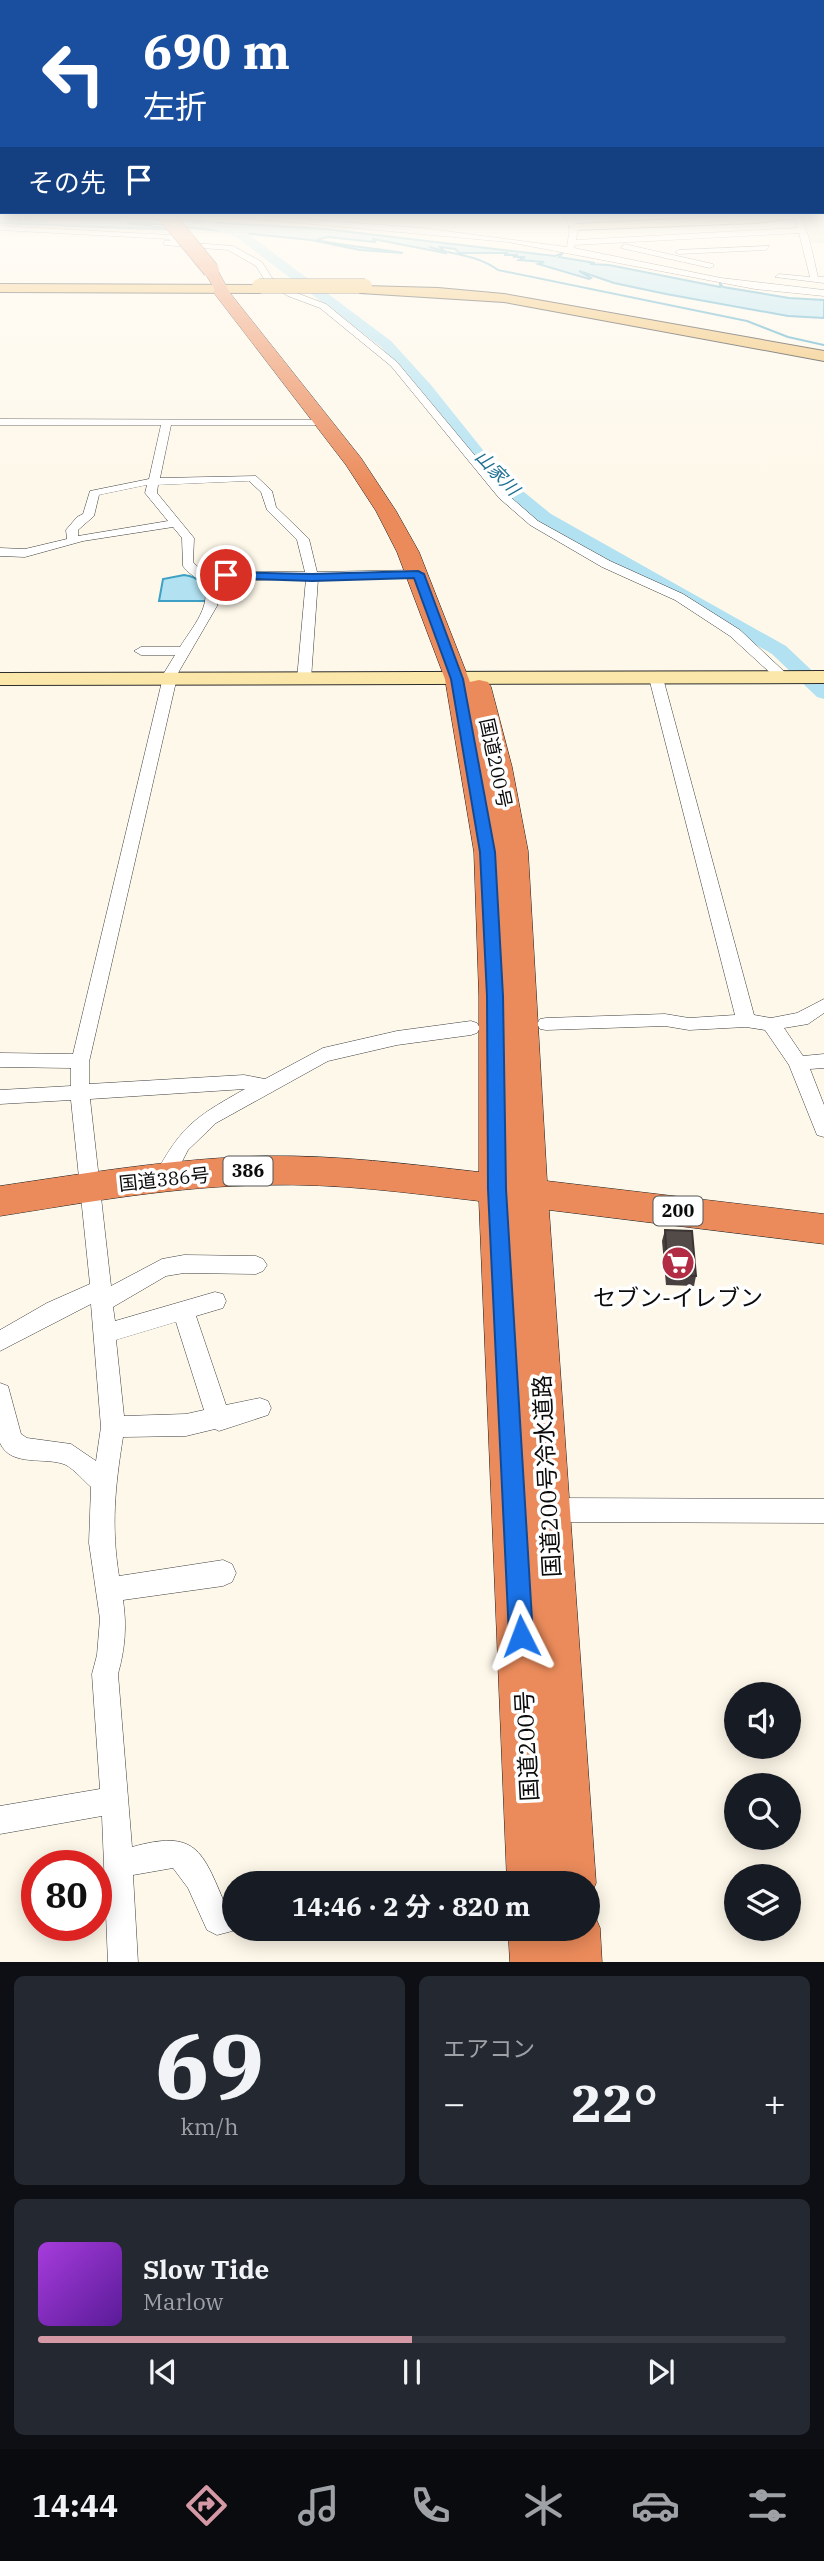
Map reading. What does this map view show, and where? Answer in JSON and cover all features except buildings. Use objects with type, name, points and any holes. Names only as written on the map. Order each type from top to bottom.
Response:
[{"type":"highway","name":"国道200号","points":[[232,306],[323,422],[386,510],[467,679]]},
{"type":"highway","name":"国道200号","points":[[243,306],[338,419],[404,510],[436,572],[467,679],[488,852],[495,996],[514,1192],[533,1871]]},
{"type":"highway","name":"国道386号","points":[[0,1201],[164,1177],[251,1171],[323,1171],[390,1176],[514,1192]]},
{"type":"highway","name":"200","points":[[514,1192],[824,1229]]},
{"type":"highway","name":"国道200号冷水道路","points":[[514,1192],[549,1510],[569,1871]]},
{"type":"highway","points":[[536,1941],[537,1962]]},
{"type":"highway","points":[[574,1941],[575,1962]]},
{"type":"main road","points":[[547,306],[824,354]]},
{"type":"street","points":[[322,306],[394,364],[503,496],[534,523],[606,564],[679,597],[735,634],[783,677]]},
{"type":"street","points":[[0,422],[323,422]]},
{"type":"street","points":[[122,1962],[115,1800],[105,1674],[110,1656],[113,1619],[101,1543],[103,1482],[113,1427],[106,1333],[80,1094],[80,1062],[170,679],[211,606],[212,592],[203,578],[189,569],[185,560],[188,538],[150,493],[167,422]]},
{"type":"street","points":[[73,541],[72,530],[81,519],[88,516],[94,492],[152,482],[252,478],[265,491],[271,508],[303,539],[312,578],[304,679]]},
{"type":"street","points":[[0,552],[24,553],[73,541],[177,523]]},
{"type":"street","points":[[203,578],[226,575],[312,578],[418,574]]},
{"type":"street","points":[[141,651],[184,651]]},
{"type":"street","points":[[0,679],[824,677]]},
{"type":"street","points":[[656,678],[746,1021]]},
{"type":"street","points":[[546,1024],[665,1020],[689,1024],[746,1021],[771,1024],[802,1019],[824,1005]]},
{"type":"street","points":[[771,1024],[797,1063],[824,1130]]},
{"type":"street","points":[[164,1177],[181,1145],[209,1118],[323,1055],[397,1038],[471,1028]]},
{"type":"street","points":[[0,1060],[58,1059],[80,1062]]},
{"type":"street","points":[[797,1063],[824,1060]]},
{"type":"street","points":[[0,1097],[244,1082],[266,1086]]},
{"type":"street","points":[[0,1341],[55,1310],[100,1297],[162,1268],[184,1264],[256,1265]]},
{"type":"street","points":[[106,1333],[215,1300]]},
{"type":"street","points":[[183,1311],[219,1419]]},
{"type":"street","points":[[0,1393],[11,1441],[23,1448],[71,1455],[103,1482]]},
{"type":"street","points":[[113,1427],[187,1425],[260,1408]]},
{"type":"street","points":[[549,1510],[824,1511]]},
{"type":"street","points":[[108,1590],[223,1573]]},
{"type":"street","points":[[0,1820],[115,1800]]},
{"type":"street","points":[[118,1865],[170,1852],[180,1854],[196,1871],[217,1920],[222,1919]]},
{"type":"water","points":[[730,306],[824,306],[824,318],[788,316]]},
{"type":"water","points":[[184,575],[201,583],[208,601],[159,601],[163,579]]},
{"type":"waterway","name":"山家川","points":[[335,306],[386,344],[426,388],[497,479],[545,518],[779,650],[824,693]]},
{"type":"waterway","points":[[672,306],[747,321],[788,337],[824,345]]},
{"type":"place","name":"セブン-イレブン","points":[[678,1263]]},
{"type":"route","points":[[226,575],[312,578],[418,574],[457,679],[488,852],[495,996],[497,1189],[521,1636]]}]
